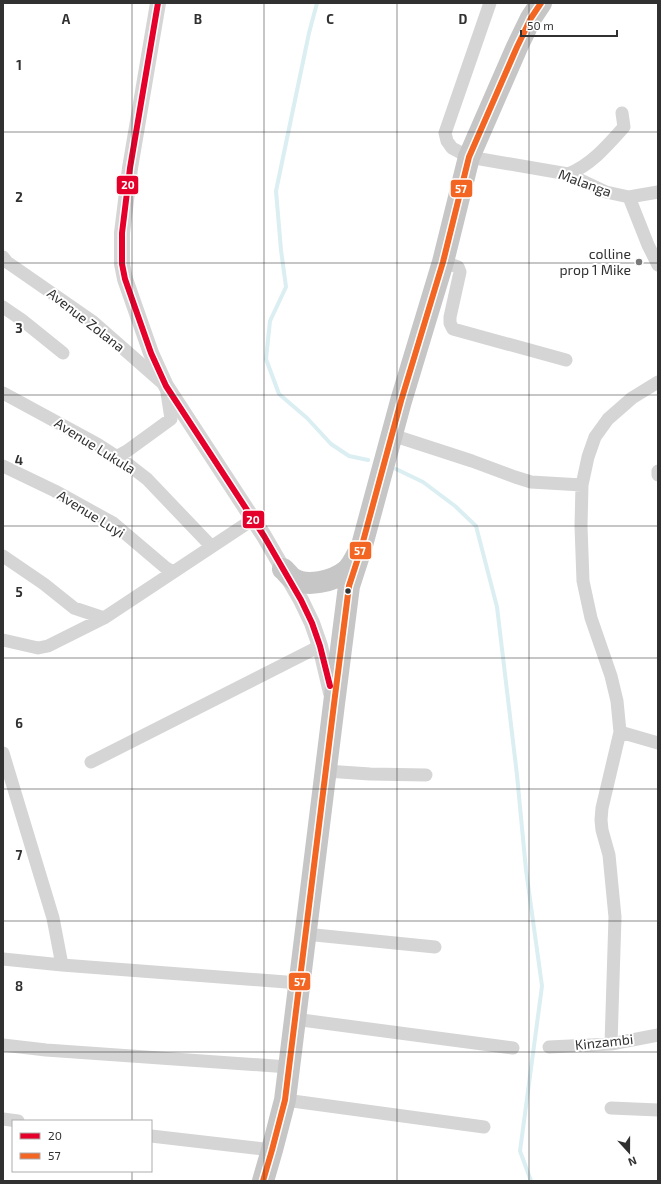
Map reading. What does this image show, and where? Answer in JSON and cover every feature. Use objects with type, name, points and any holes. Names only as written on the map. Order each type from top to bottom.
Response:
[{"type":"highway","points":[[263,1181],[285,1100],[294,1019],[350,586],[401,401],[443,262],[468,157],[517,47],[540,3]]},
{"type":"highway","points":[[284,568],[292,578],[304,582],[330,580],[347,570],[361,549]]},
{"type":"street","points":[[158,3],[130,168],[124,216],[122,233],[122,264],[125,279],[151,353],[166,386],[252,520],[264,536],[284,568],[301,600],[312,623],[320,646],[334,704]]},
{"type":"street","points":[[468,157],[452,148],[447,141],[445,133],[490,3]]},
{"type":"street","points":[[568,174],[579,170],[603,150],[624,127],[622,113]]},
{"type":"street","name":"Malanga","points":[[468,157],[568,174],[606,192],[629,197],[658,265]]},
{"type":"street","points":[[629,197],[658,192]]},
{"type":"street","name":"Avenue Zolana","points":[[3,257],[7,262],[92,321],[166,386]]},
{"type":"street","points":[[443,262],[458,267],[460,272],[450,317],[450,323],[453,329],[566,360]]},
{"type":"street","points":[[3,307],[22,320],[63,353]]},
{"type":"street","points":[[611,1044],[615,917],[610,855],[602,830],[601,820],[602,808],[620,732],[616,695],[611,676],[590,618],[583,581],[581,526],[582,486],[588,457],[595,437],[608,419],[632,398],[658,382]]},
{"type":"street","points":[[116,457],[128,451],[171,419],[166,386]]},
{"type":"street","name":"Avenue Lukula","points":[[3,393],[98,444],[147,479],[211,546]]},
{"type":"street","points":[[392,435],[531,482],[582,486]]},
{"type":"street","name":"Avenue Luyi","points":[[3,466],[55,491],[113,523],[173,572]]},
{"type":"street","points":[[3,640],[38,648],[48,646],[104,618],[252,520]]},
{"type":"street","points":[[3,556],[44,584],[74,608],[104,618]]},
{"type":"street","points":[[91,762],[320,646]]},
{"type":"street","points":[[620,732],[658,743]]},
{"type":"street","points":[[3,753],[53,918],[62,965]]},
{"type":"street","points":[[326,771],[370,774],[426,775]]},
{"type":"street","points":[[305,934],[435,947]]},
{"type":"street","points":[[3,959],[62,965],[299,983]]},
{"type":"street","points":[[294,1019],[513,1048]]},
{"type":"street","name":"Kinzambi","points":[[549,1047],[611,1044],[658,1035]]},
{"type":"street","points":[[3,1045],[46,1050],[289,1067]]},
{"type":"street","points":[[285,1100],[484,1127]]},
{"type":"street","points":[[611,1108],[658,1110]]},
{"type":"street","points":[[152,1136],[272,1150]]},
{"type":"waterway","points":[[317,3],[309,33],[276,191],[286,287],[270,321],[266,359],[279,394],[307,418],[331,444],[349,456],[368,460]]},
{"type":"waterway","points":[[396,469],[423,482],[455,506],[476,526],[497,607],[517,775],[526,870],[542,986],[520,1151],[531,1181]]},
{"type":"transit line","name":"20","points":[[158,3],[130,168],[122,233],[122,264],[125,279],[151,353],[166,386],[264,536],[301,600],[312,623],[320,646],[330,686]]},
{"type":"transit line","name":"57","points":[[263,1181],[285,1100],[349,586],[361,549],[401,401],[443,262],[469,157],[517,47],[531,18],[541,3]]},
{"type":"place","name":"colline prop 1 Mike","points":[[639,262]]}]
